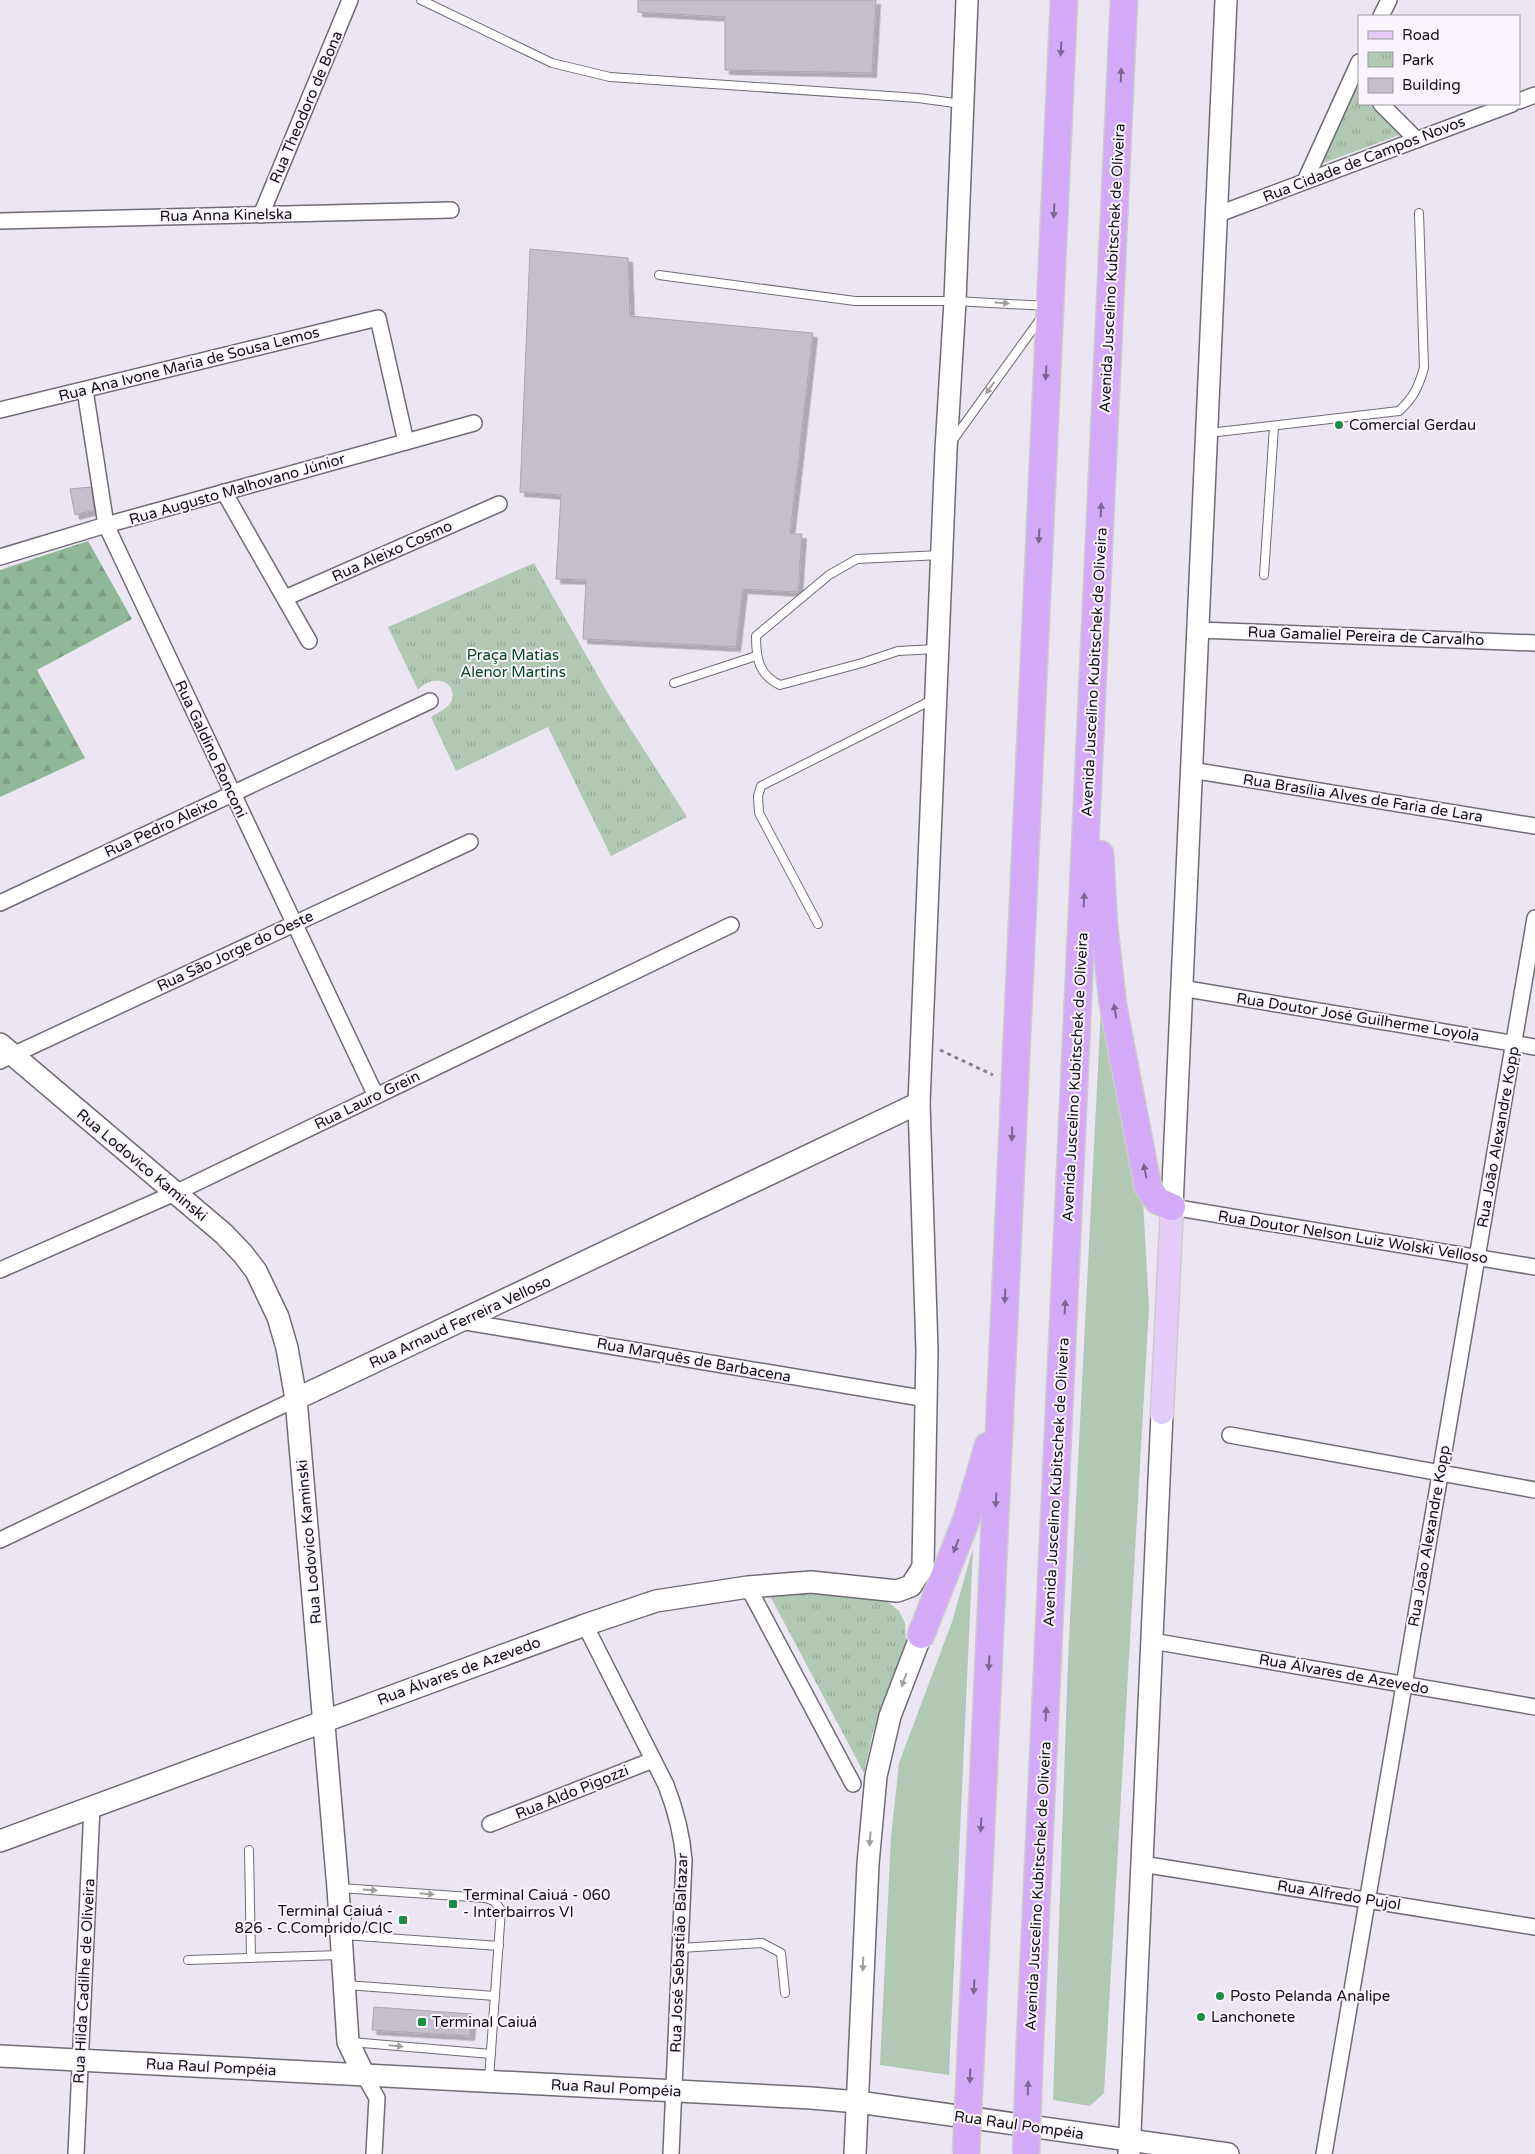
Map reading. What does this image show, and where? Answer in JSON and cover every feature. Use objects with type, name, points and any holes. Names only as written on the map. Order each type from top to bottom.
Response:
[{"type":"highway","points":[[966,2154],[1064,0]]},
{"type":"highway","name":"Avenida Juscelino Kubitschek de Oliveira","points":[[1026,2154],[1124,0]]},
{"type":"highway","points":[[1092,710],[1104,924],[1113,1005],[1148,1187],[1158,1201],[1172,1207]]},
{"type":"highway","points":[[921,1635],[974,1496],[1001,1399]]},
{"type":"main road","points":[[1162,1414],[1172,1207]]},
{"type":"street","name":"Rua Theodoro de Bona","points":[[261,215],[350,0]]},
{"type":"street","points":[[927,1399],[927,1306],[919,1103],[967,0]]},
{"type":"street","points":[[1172,1207],[1226,0]]},
{"type":"street","points":[[1382,15],[1389,0]]},
{"type":"street","points":[[1305,181],[1357,72]]},
{"type":"street","points":[[1520,101],[1535,95]]},
{"type":"street","points":[[1382,105],[1416,140]]},
{"type":"street","name":"Rua Cidade de Campos Novos","points":[[1216,215],[1509,105]]},
{"type":"street","name":"Rua Anna Kinelska","points":[[0,221],[451,210]]},
{"type":"street","name":"Rua Ana Ivone Maria de Sousa Lemos","points":[[0,410],[378,318],[406,442]]},
{"type":"street","name":"Rua Galdino Ronconi","points":[[85,390],[106,525],[376,1096]]},
{"type":"street","name":"Rua Augusto Malhovano Júnior","points":[[0,557],[106,525],[474,423]]},
{"type":"street","points":[[224,492],[309,641]]},
{"type":"street","name":"Rua Aleixo Cosmo","points":[[285,598],[499,504]]},
{"type":"street","name":"Rua Gamaliel Pereira de Carvalho","points":[[1198,630],[1535,643]]},
{"type":"street","name":"Rua Pedro Aleixo","points":[[0,903],[430,701]]},
{"type":"street","name":"Rua Brasília Alves de Faria de Lara","points":[[1191,770],[1535,826]]},
{"type":"street","name":"Rua São Jorge do Oeste","points":[[4,1053],[294,924],[470,842]]},
{"type":"street","name":"Rua João Alexandre Kopp","points":[[1324,2154],[1352,1974],[1368,1900],[1535,918]]},
{"type":"street","name":"Rua Lauro Grein","points":[[0,1270],[175,1193],[731,925]]},
{"type":"street","name":"Rua Doutor José Guilherme Loyola","points":[[1181,988],[1535,1047]]},
{"type":"street","name":"Rua Lodovico Kaminski","points":[[4,1053],[224,1234],[256,1271],[278,1317],[287,1348],[296,1399],[338,1888],[348,2042],[377,2098],[374,2154]]},
{"type":"street","name":"Rua Arnaud Ferreira Velloso","points":[[0,1540],[919,1103]]},
{"type":"street","name":"Rua Doutor Nelson Luiz Wolski Velloso","points":[[1172,1207],[1535,1267]]},
{"type":"street","name":"Rua Marquês de Barbacena","points":[[460,1321],[927,1399]]},
{"type":"street","name":"Rua Álvares de Azevedo","points":[[0,1841],[585,1625],[656,1601],[748,1587],[811,1582],[898,1592],[911,1586],[923,1567],[927,1399]]},
{"type":"street","points":[[1129,2147],[1162,1414]]},
{"type":"street","points":[[1230,1436],[1535,1490]]},
{"type":"street","points":[[748,1587],[853,1784]]},
{"type":"street","name":"Rua José Sebastião Baltazar","points":[[585,1625],[653,1760],[676,1811],[682,1835],[684,1860],[671,2154]]},
{"type":"street","points":[[856,2154],[868,1864],[876,1776],[890,1716],[921,1635]]},
{"type":"street","name":"Rua Álvares de Azevedo","points":[[1152,1641],[1535,1707]]},
{"type":"street","name":"Rua Aldo Pigozzi","points":[[490,1824],[653,1760]]},
{"type":"street","name":"Rua Hilda Cadilhe de Oliveira","points":[[76,2154],[92,1807]]},
{"type":"street","name":"Rua Alfredo Pujol","points":[[1142,1864],[1535,1926]]},
{"type":"street","name":"Rua Raul Pompéia","points":[[0,2056],[858,2102],[1129,2147],[1228,2154]]},
{"type":"lane","points":[[421,0],[552,63],[610,77],[918,98],[963,104]]},
{"type":"lane","points":[[1206,433],[1274,427],[1399,411],[1411,400],[1419,385],[1424,368],[1419,212]]},
{"type":"lane","points":[[659,275],[855,301],[955,301],[1049,306]]},
{"type":"lane","points":[[946,450],[1049,306]]},
{"type":"lane","points":[[1264,576],[1274,427]]},
{"type":"lane","points":[[938,649],[898,651],[862,663],[780,685],[768,680],[756,656],[756,636],[830,575],[857,559],[942,555]]},
{"type":"lane","points":[[674,683],[756,656]]},
{"type":"lane","points":[[818,924],[759,813],[758,796],[762,786],[936,698]]},
{"type":"lane","points":[[249,1850],[251,1958]]},
{"type":"lane","points":[[338,1888],[494,1901],[501,1910],[489,2081]]},
{"type":"lane","points":[[188,1960],[251,1958],[342,1945],[454,1943],[499,1946]]},
{"type":"lane","points":[[680,1948],[762,1943],[781,1953],[785,1993]]},
{"type":"lane","points":[[344,1985],[495,1996]]},
{"type":"lane","points":[[348,2042],[491,2054]]},
{"type":"path","points":[[922,1041],[1014,1085]]},
{"type":"green space","points":[[1355,88],[1358,91],[1358,105],[1372,105],[1402,134],[1321,164]]},
{"type":"green space","points":[[88,541],[132,619],[37,670],[85,758],[0,797],[0,570]]},
{"type":"green space","name":"Praça Matias Alenor Martins","points":[[534,563],[607,692],[687,817],[611,856],[548,727],[456,771],[431,717],[451,702],[453,695],[451,689],[444,682],[431,681],[418,690],[388,627]]},
{"type":"green space","points":[[1101,1008],[1143,1200],[1149,1308],[1104,2093],[1090,2106],[1053,2100],[1068,1660]]},
{"type":"green space","points":[[973,1548],[949,2075],[880,2065],[891,1837],[899,1763],[952,1622]]},
{"type":"green space","points":[[799,1592],[839,1593],[888,1602],[899,1611],[905,1623],[906,1646],[873,1732],[864,1773],[769,1594]]},
{"type":"building","points":[[638,0],[876,0],[872,73],[725,70],[725,17],[638,12]]},
{"type":"building","points":[[530,249],[628,258],[630,316],[813,333],[790,534],[802,534],[798,592],[743,589],[736,647],[583,639],[586,580],[556,579],[561,495],[520,492]]},
{"type":"building","points":[[91,487],[94,510],[75,515],[70,489]]},
{"type":"building","name":"Terminal Caiuá","points":[[374,2007],[472,2014],[470,2036],[372,2030]]},
{"type":"place","name":"Comercial Gerdau","points":[[1339,425]]},
{"type":"place","name":"Terminal Caiuá - 060 - Interbairros VI","points":[[453,1904]]},
{"type":"place","name":"Terminal Caiuá - 826 - C.Comprido/CIC","points":[[403,1920]]},
{"type":"place","name":"Posto Pelanda Analipe","points":[[1220,1996]]},
{"type":"place","name":"Lanchonete","points":[[1201,2017]]},
{"type":"place","name":"Terminal Caiuá","points":[[422,2022]]}]
